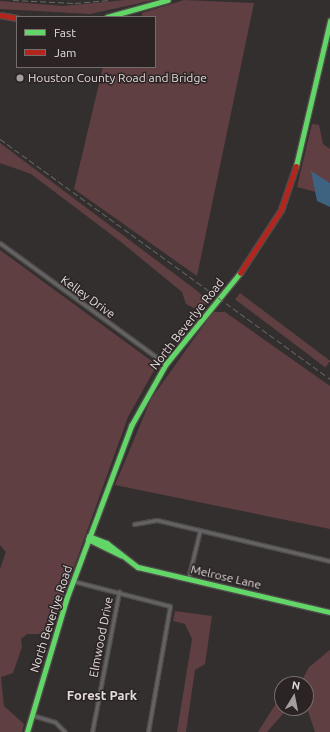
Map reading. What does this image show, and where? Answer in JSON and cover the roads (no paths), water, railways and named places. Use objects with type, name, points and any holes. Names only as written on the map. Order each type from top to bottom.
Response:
[{"type":"street","points":[[111,16],[168,0]]},
{"type":"street","points":[[0,15],[16,18]]},
{"type":"street","name":"North Beverlye Road","points":[[27,732],[73,581],[131,426],[166,364],[256,253],[281,210],[296,164],[330,22]]},
{"type":"street","name":"Kelley Drive","points":[[0,243],[166,364]]},
{"type":"street","points":[[134,524],[154,520],[330,561]]},
{"type":"street","points":[[188,579],[200,530]]},
{"type":"street","name":"Melrose Lane","points":[[89,537],[107,543],[138,567],[330,612]]},
{"type":"street","points":[[73,581],[170,605],[148,732]]},
{"type":"street","name":"Elmwood Drive","points":[[92,732],[119,592]]},
{"type":"street","points":[[32,715],[55,722],[65,732]]},
{"type":"water","points":[[311,171],[330,183],[330,207],[317,201]]},
{"type":"railway","points":[[13,0],[75,3],[110,0]]},
{"type":"railway","points":[[0,139],[330,379]]},
{"type":"place","name":"Houston County Road and Bridge","points":[[20,78]]},
{"type":"district","name":"Forest Park","points":[[102,695]]}]
